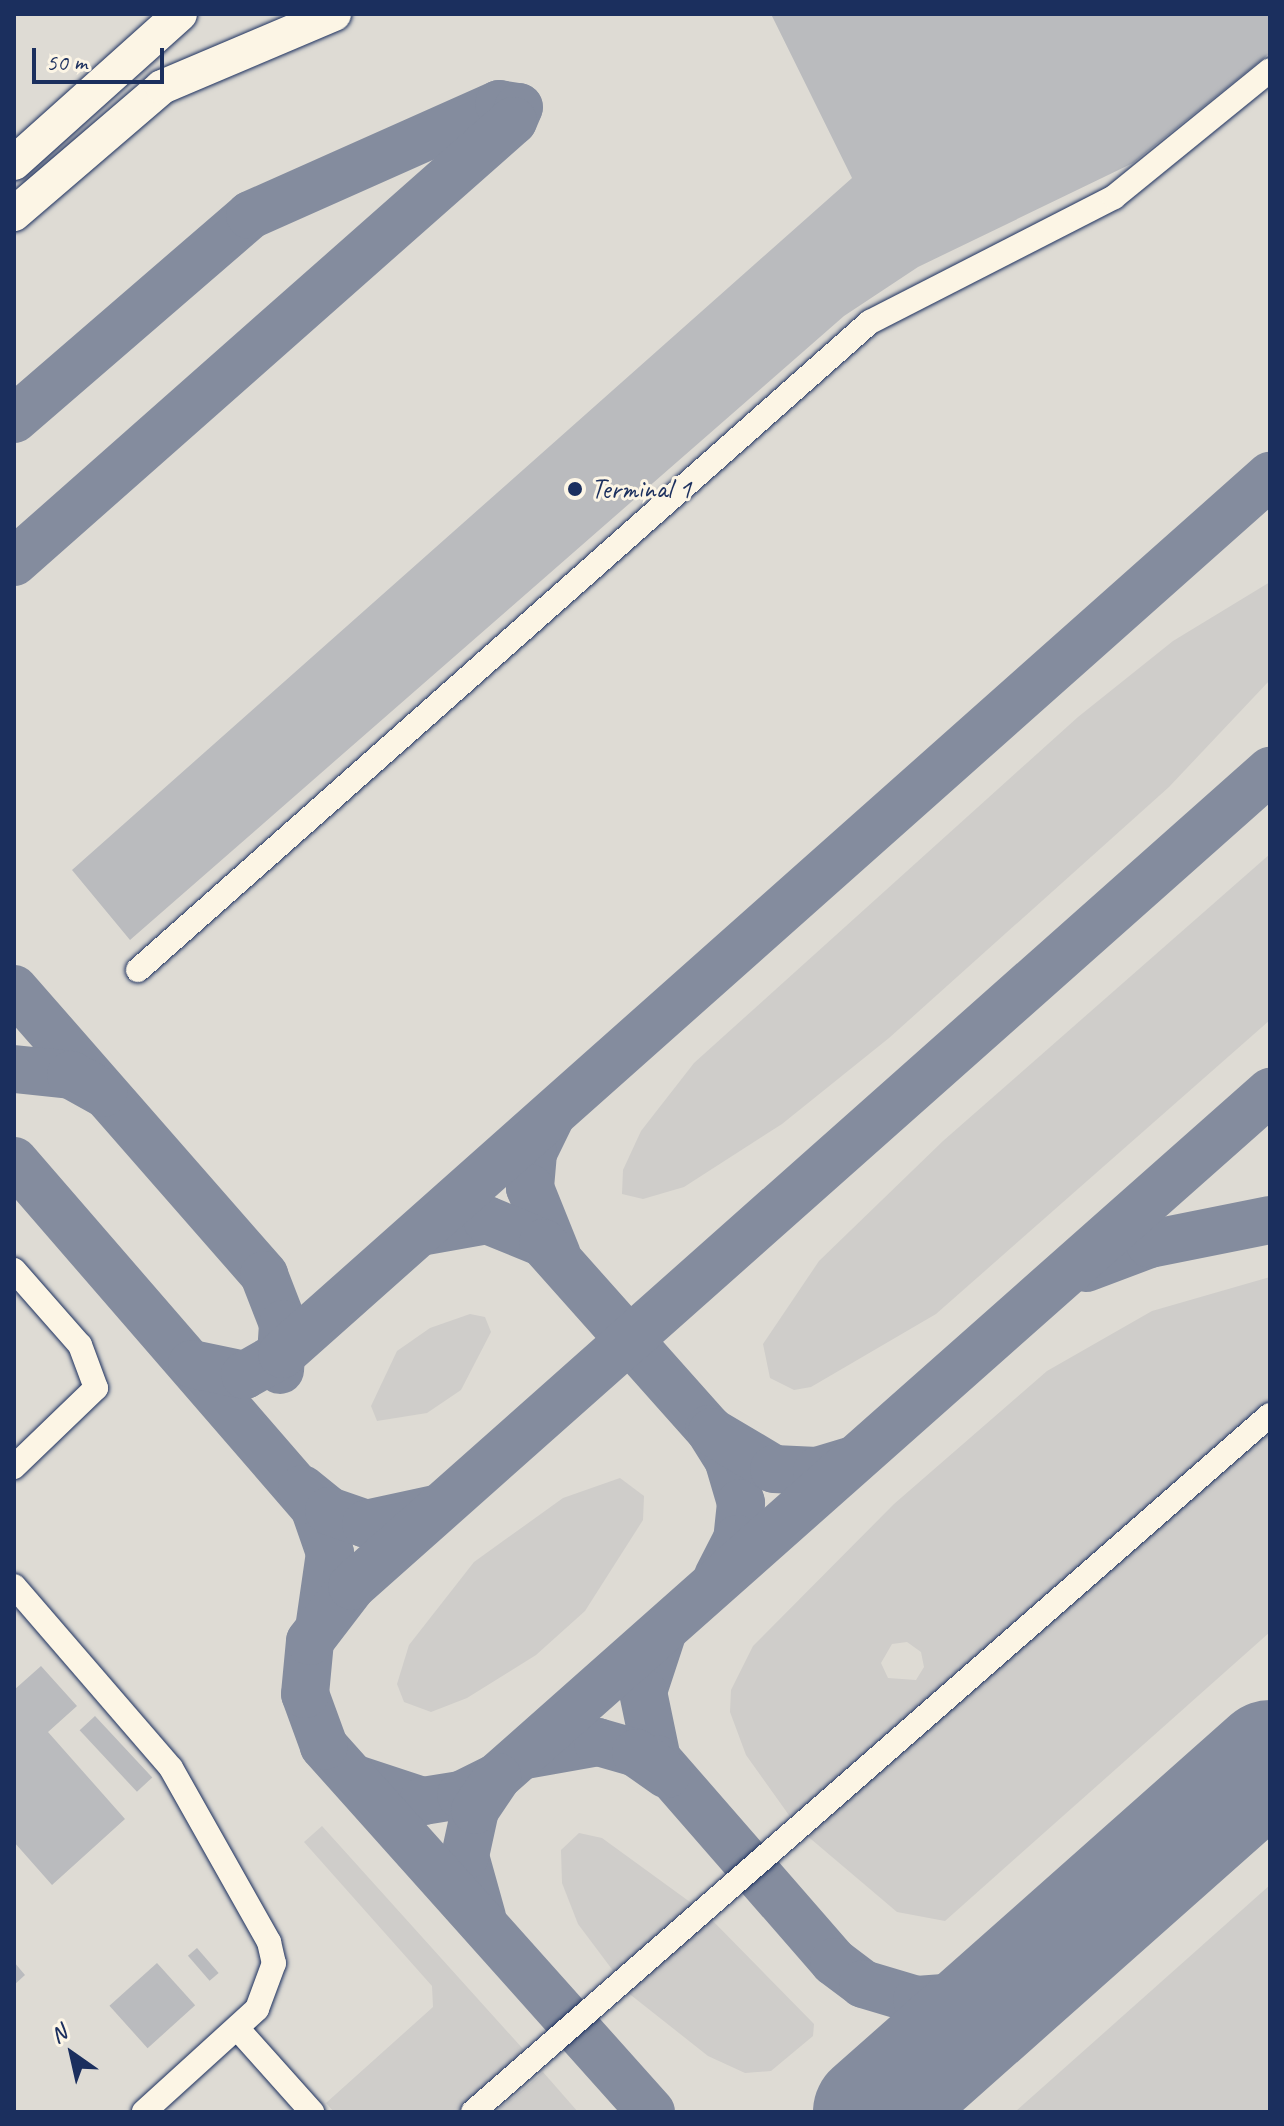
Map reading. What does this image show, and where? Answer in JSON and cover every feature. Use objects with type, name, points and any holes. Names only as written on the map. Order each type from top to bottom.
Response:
[{"type":"highway","points":[[14,163],[180,14]]},
{"type":"highway","points":[[14,214],[146,98],[178,79],[334,14]]},
{"type":"lane","points":[[138,970],[870,322],[1114,197],[1270,70]]},
{"type":"lane","points":[[14,1270],[80,1345],[96,1388],[14,1467]]},
{"type":"lane","points":[[473,2112],[1270,1415]]},
{"type":"lane","points":[[14,1586],[171,1768],[259,1916],[274,1963],[270,1982],[237,2028],[144,2112]]},
{"type":"lane","points":[[237,2028],[309,2111]]},
{"type":"shaded area","points":[[14,14],[1270,14],[1270,2112],[14,2112]]},
{"type":"shaded area","points":[[1270,582],[1270,680],[1169,787],[889,1038],[782,1124],[684,1187],[643,1199],[622,1194],[623,1170],[641,1131],[694,1063],[1078,717],[1173,641]]},
{"type":"shaded area","points":[[1270,854],[1270,1020],[936,1314],[811,1387],[794,1390],[770,1378],[763,1344],[819,1261],[943,1141]]},
{"type":"shaded area","points":[[1270,1277],[1270,1406],[796,1825],[746,1755],[730,1712],[731,1690],[753,1646],[894,1504],[1047,1371],[1152,1311]],"holes":[[[907,1642],[921,1652],[924,1667],[916,1680],[888,1678],[881,1663],[892,1644]]]},
{"type":"shaded area","points":[[470,1314],[485,1317],[491,1332],[461,1390],[427,1413],[377,1421],[371,1406],[397,1351],[430,1328]]},
{"type":"shaded area","points":[[1270,1425],[1270,1632],[945,1921],[897,1912],[805,1834]]},
{"type":"shaded area","points":[[620,1478],[644,1496],[643,1520],[585,1611],[536,1655],[467,1698],[431,1712],[404,1702],[397,1684],[409,1645],[474,1562],[563,1498]]},
{"type":"shaded area","points":[[322,1826],[532,2059],[471,2105],[454,2112],[334,2112],[326,2103],[433,2007],[432,1986],[304,1842]]},
{"type":"shaded area","points":[[579,1833],[602,1838],[701,1910],[620,1980],[578,1924],[562,1883],[561,1850]]},
{"type":"shaded area","points":[[1270,1885],[1270,2112],[1015,2112]]},
{"type":"shaded area","points":[[710,1918],[814,2024],[813,2036],[771,2071],[745,2073],[708,2056],[627,1992]]},
{"type":"shaded area","points":[[543,2072],[578,2112],[495,2112],[524,2089]]},
{"type":"building","name":"Terminal 1","points":[[771,14],[1270,14],[1270,53],[1133,163],[918,267],[844,316],[130,940],[72,870],[852,178]]},
{"type":"building","points":[[41,1666],[77,1706],[48,1732],[125,1819],[52,1885],[14,1842],[14,1690]]},
{"type":"building","points":[[95,1716],[152,1777],[137,1792],[80,1730]]},
{"type":"building","points":[[197,1948],[219,1973],[210,1981],[188,1956]]},
{"type":"building","points":[[14,1962],[25,1975],[14,1985]]},
{"type":"building","points":[[157,1963],[195,2005],[148,2048],[109,2006]]},
{"type":"taxiway","points":[[14,419],[250,215],[499,104],[519,107],[513,121],[14,562]]},
{"type":"taxiway","points":[[192,1364],[245,1375],[282,1354],[1270,476]]},
{"type":"taxiway","points":[[651,2112],[324,1746],[305,1694],[310,1641],[352,1586],[1270,771]]},
{"type":"taxiway","points":[[14,989],[264,1275],[283,1324],[280,1370]]},
{"type":"taxiway","points":[[14,1069],[71,1075],[103,1093]]},
{"type":"taxiway","points":[[356,1779],[423,1801],[461,1795],[497,1777],[1270,1092]]},
{"type":"taxiway","points":[[550,1118],[533,1153],[530,1188],[557,1255]]},
{"type":"taxiway","points":[[14,1161],[314,1507],[330,1553],[320,1622]]},
{"type":"taxiway","points":[[421,1232],[487,1220],[543,1243],[709,1429],[728,1459],[741,1503],[737,1539],[718,1576]]},
{"type":"taxiway","points":[[1086,1268],[1150,1244],[1270,1220]]},
{"type":"taxiway","points":[[712,1432],[774,1469],[817,1471],[854,1460]]},
{"type":"taxiway","points":[[302,1489],[329,1511],[366,1524],[435,1509]]},
{"type":"taxiway","points":[[663,1631],[643,1692],[657,1759],[834,1962],[863,1984],[917,2000],[971,1996],[1029,1973]]},
{"type":"taxiway","points":[[526,1755],[598,1742],[636,1753],[666,1774]]},
{"type":"taxiway","points":[[482,1917],[465,1856],[475,1810],[497,1777]]},
{"type":"runway","points":[[872,2112],[1270,1759]]},
{"type":"place","name":"Terminal 1","points":[[575,489]]}]
